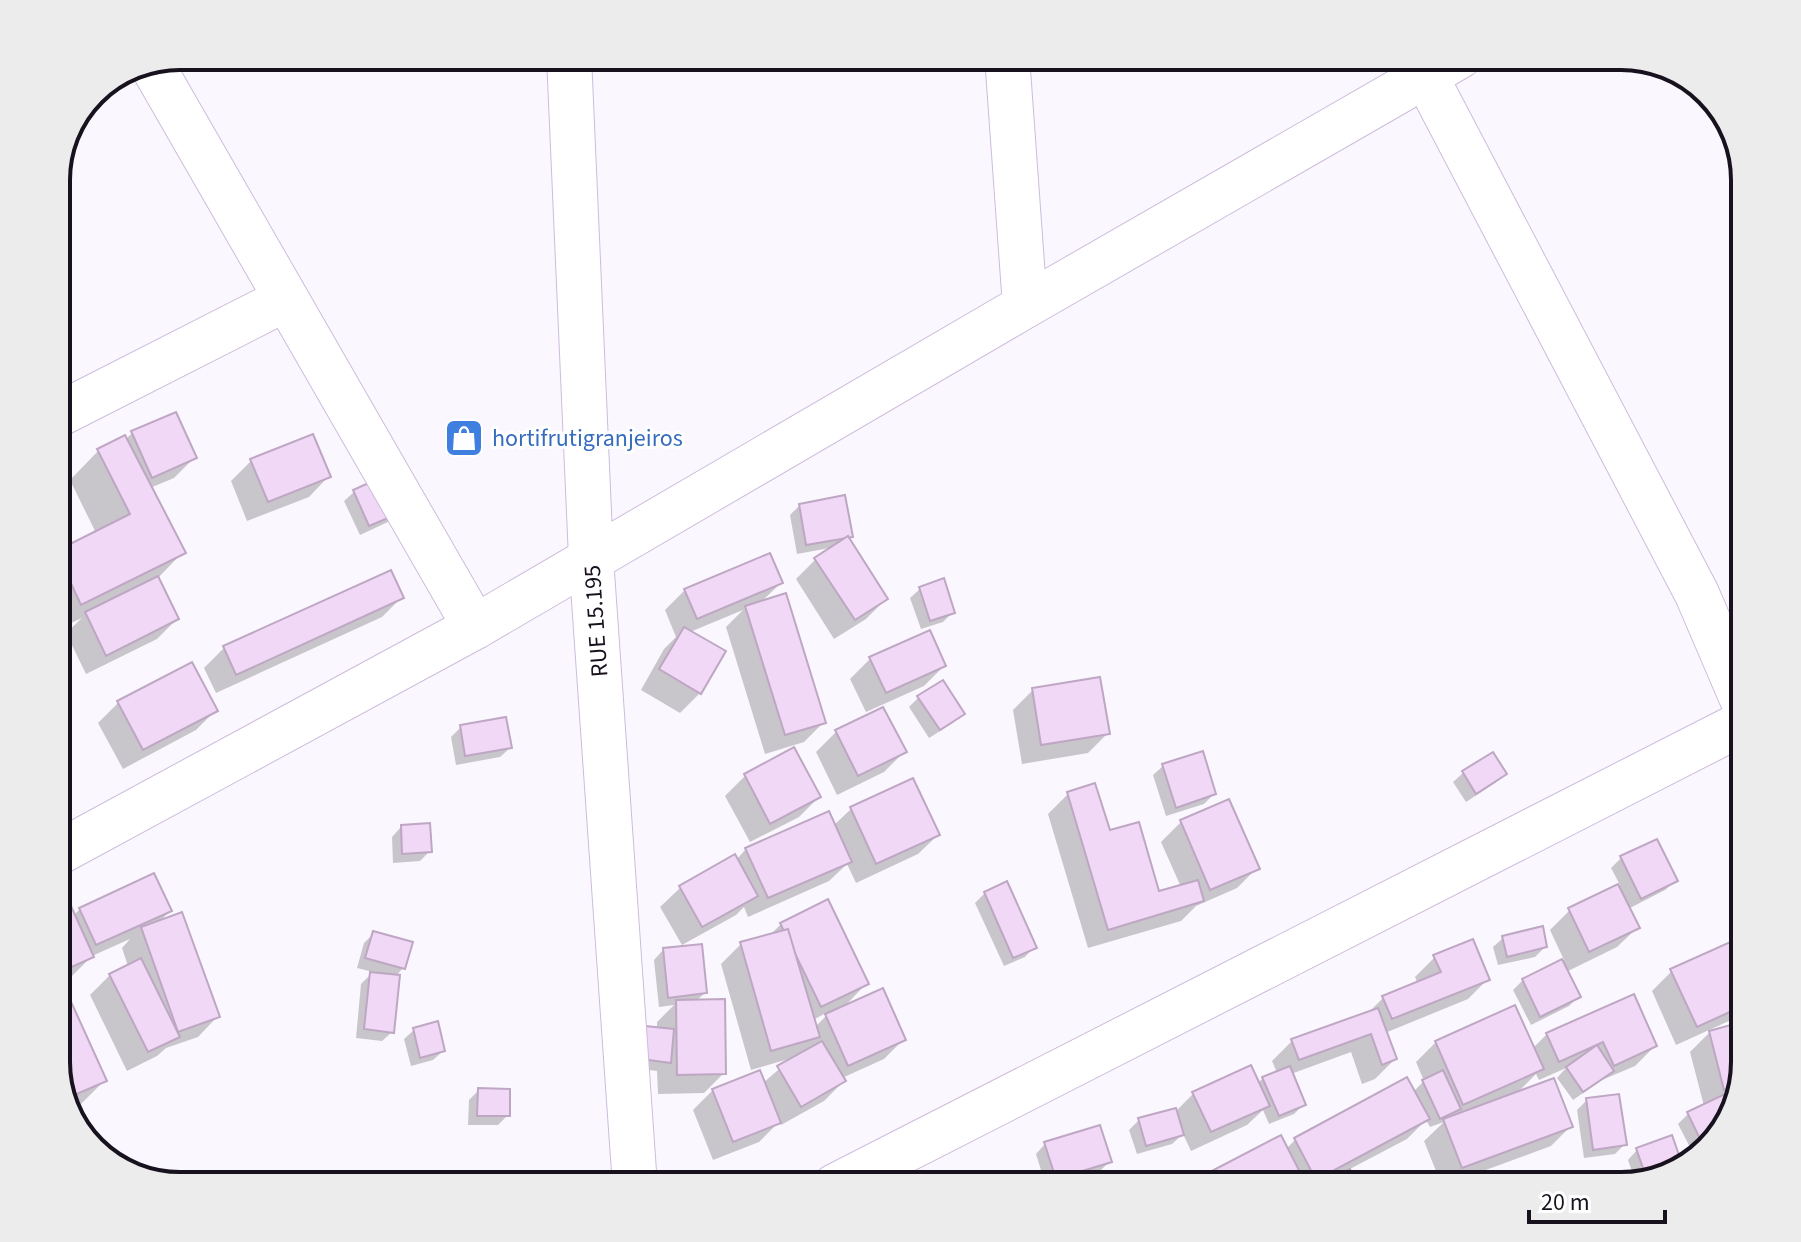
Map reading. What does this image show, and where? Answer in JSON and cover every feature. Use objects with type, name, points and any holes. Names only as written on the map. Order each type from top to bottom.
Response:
[{"type":"street","name":"RUE 15.195","points":[[570,70],[591,558],[634,1172]]},
{"type":"street","points":[[1008,70],[1025,306]]},
{"type":"street","points":[[70,846],[475,627],[1436,70]]},
{"type":"street","points":[[1445,70],[1691,582],[1731,674]]},
{"type":"street","points":[[156,73],[475,627]]},
{"type":"street","points":[[70,409],[286,299]]},
{"type":"street","points":[[862,1172],[1731,729]]},
{"type":"building","points":[[176,412],[197,458],[152,478],[131,431]]},
{"type":"building","points":[[313,434],[331,477],[268,502],[250,459]]},
{"type":"building","points":[[125,435],[186,553],[81,605],[70,581],[70,544],[130,514],[97,449]]},
{"type":"building","points":[[384,476],[400,513],[369,526],[353,490]]},
{"type":"building","points":[[845,495],[853,537],[806,545],[799,504]]},
{"type":"building","points":[[848,536],[888,599],[855,620],[814,558]]},
{"type":"building","points":[[770,553],[783,583],[697,619],[684,589]]},
{"type":"building","points":[[391,570],[404,598],[236,675],[223,646]]},
{"type":"building","points":[[158,576],[179,619],[106,656],[85,612]]},
{"type":"building","points":[[944,578],[955,613],[930,621],[919,587]]},
{"type":"building","points":[[786,593],[826,723],[785,735],[745,606]]},
{"type":"building","points":[[684,627],[726,651],[701,694],[659,669]]},
{"type":"building","points":[[930,630],[946,666],[886,693],[869,657]]},
{"type":"building","points":[[192,662],[218,711],[143,750],[117,701]]},
{"type":"building","points":[[1100,677],[1110,734],[1041,745],[1032,688]]},
{"type":"building","points":[[943,680],[965,714],[940,730],[917,696]]},
{"type":"building","points":[[883,707],[907,752],[858,776],[835,730]]},
{"type":"building","points":[[506,717],[512,748],[465,756],[460,725]]},
{"type":"building","points":[[794,747],[821,797],[770,824],[744,774]]},
{"type":"building","points":[[1203,751],[1216,794],[1176,808],[1162,764]]},
{"type":"building","points":[[1493,752],[1507,774],[1476,794],[1462,771]]},
{"type":"building","points":[[913,778],[940,835],[876,864],[850,807]]},
{"type":"building","points":[[1095,783],[1110,830],[1139,822],[1159,891],[1198,880],[1204,901],[1108,930],[1067,792]]},
{"type":"building","points":[[1229,799],[1260,869],[1210,890],[1180,820]]},
{"type":"building","points":[[829,811],[852,862],[768,898],[745,848]]},
{"type":"building","points":[[430,823],[432,852],[402,854],[401,825]]},
{"type":"building","points":[[1657,839],[1678,881],[1641,899],[1620,856]]},
{"type":"building","points":[[735,854],[758,896],[702,927],[679,886]]},
{"type":"building","points":[[154,873],[172,911],[96,945],[79,908]]},
{"type":"building","points":[[1007,881],[1037,948],[1013,958],[984,892]]},
{"type":"building","points":[[1618,884],[1640,928],[1589,952],[1568,908]]},
{"type":"building","points":[[828,899],[869,984],[821,1007],[780,923]]},
{"type":"building","points":[[70,906],[94,957],[70,968]]},
{"type":"building","points":[[182,912],[220,1017],[178,1032],[141,927]]},
{"type":"building","points":[[1543,926],[1547,947],[1507,957],[1502,936]]},
{"type":"building","points":[[788,929],[820,1037],[771,1051],[740,942]]},
{"type":"building","points":[[373,931],[413,942],[405,969],[365,958]]},
{"type":"building","points":[[1473,939],[1490,980],[1392,1019],[1382,996],[1441,972],[1433,955]]},
{"type":"building","points":[[1731,942],[1731,1011],[1697,1027],[1670,969]]},
{"type":"building","points":[[702,944],[707,993],[668,998],[663,948]]},
{"type":"building","points":[[141,958],[180,1037],[148,1052],[109,974]]},
{"type":"building","points":[[1562,959],[1581,997],[1540,1017],[1522,979]]},
{"type":"building","points":[[370,972],[400,975],[394,1033],[364,1029]]},
{"type":"building","points":[[883,988],[906,1040],[848,1066],[825,1014]]},
{"type":"building","points":[[1634,994],[1657,1046],[1614,1066],[1603,1042],[1559,1062],[1546,1033]]},
{"type":"building","points":[[70,999],[107,1081],[75,1095],[70,1069]]},
{"type":"building","points":[[725,999],[726,1074],[677,1075],[676,1000]]},
{"type":"building","points":[[1515,1005],[1544,1069],[1463,1105],[1435,1041]]},
{"type":"building","points":[[1378,1008],[1397,1059],[1382,1065],[1371,1034],[1299,1060],[1291,1039]]},
{"type":"building","points":[[438,1021],[445,1051],[420,1058],[413,1028]]},
{"type":"building","points":[[1731,1025],[1727,1089],[1724,1090],[1709,1031]]},
{"type":"building","points":[[645,1026],[674,1029],[671,1063],[641,1059]]},
{"type":"building","points":[[822,1041],[846,1081],[801,1107],[777,1066]]},
{"type":"building","points":[[1597,1045],[1614,1071],[1583,1092],[1566,1067]]},
{"type":"building","points":[[1251,1065],[1270,1106],[1211,1132],[1192,1092]]},
{"type":"building","points":[[1290,1066],[1306,1105],[1279,1116],[1262,1077]]},
{"type":"building","points":[[760,1070],[781,1123],[733,1142],[712,1089]]},
{"type":"building","points":[[1443,1070],[1461,1109],[1440,1119],[1422,1080]]},
{"type":"building","points":[[1407,1077],[1430,1119],[1331,1172],[1312,1172],[1294,1138]]},
{"type":"building","points":[[1554,1078],[1573,1127],[1462,1168],[1443,1119]]},
{"type":"building","points":[[478,1088],[510,1089],[510,1116],[477,1116]]},
{"type":"building","points":[[1619,1094],[1627,1145],[1593,1150],[1586,1098]]},
{"type":"building","points":[[1725,1095],[1720,1111],[1700,1138],[1687,1112]]},
{"type":"building","points":[[1176,1108],[1184,1135],[1146,1146],[1138,1118]]},
{"type":"building","points":[[1100,1125],[1112,1162],[1079,1172],[1054,1172],[1044,1142]]},
{"type":"building","points":[[1281,1135],[1300,1172],[1210,1172]]},
{"type":"building","points":[[1672,1135],[1679,1155],[1643,1169],[1636,1148]]},
{"type":"place","name":"hortifrutigranjeiros","points":[[464,438]]}]
